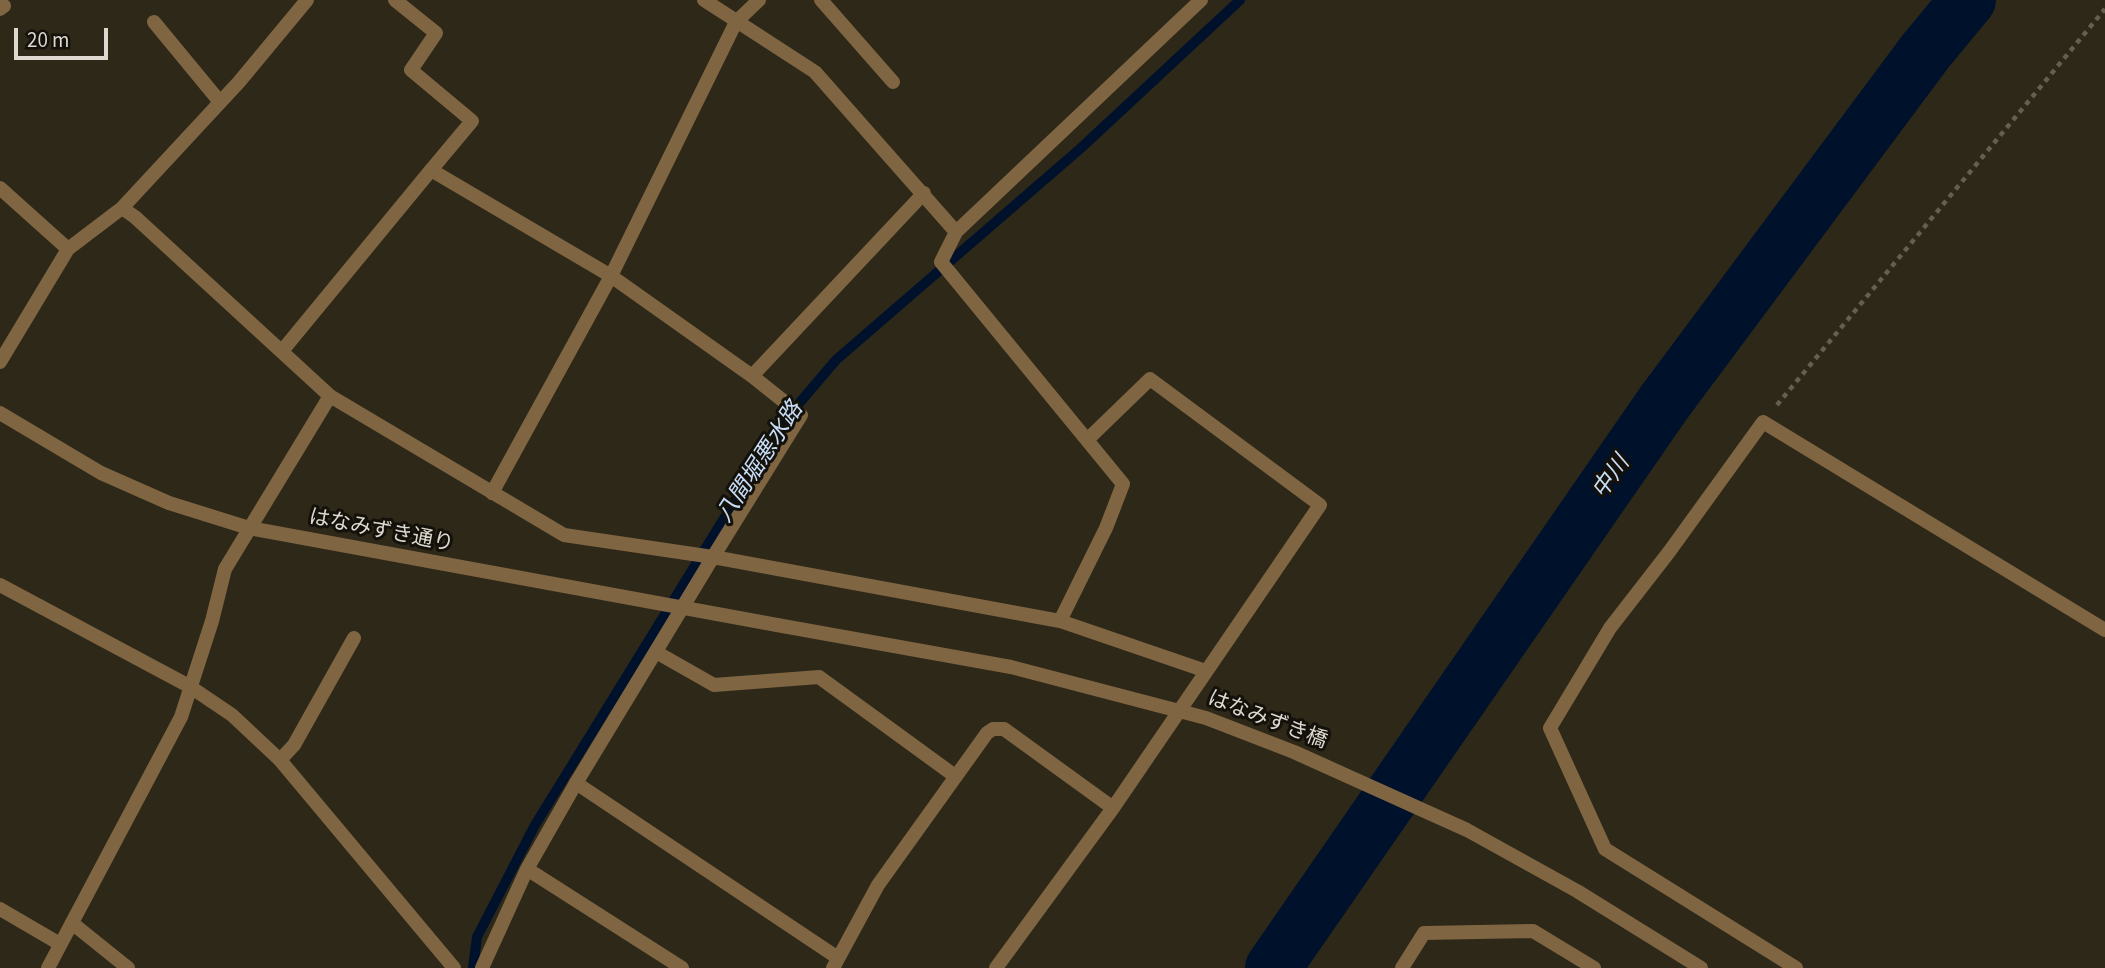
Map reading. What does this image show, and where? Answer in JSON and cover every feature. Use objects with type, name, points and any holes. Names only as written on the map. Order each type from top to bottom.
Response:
[{"type":"street","points":[[0,362],[68,248],[122,208],[220,102],[307,0]]},
{"type":"street","points":[[282,351],[472,121],[411,70],[436,33],[395,0]]},
{"type":"street","points":[[704,0],[816,72],[956,232]]},
{"type":"street","points":[[492,493],[611,276],[736,22],[759,0]]},
{"type":"street","points":[[821,0],[893,82]]},
{"type":"street","points":[[1060,621],[1107,528],[1123,485],[941,262],[956,232],[1201,0]]},
{"type":"street","points":[[154,22],[220,102]]},
{"type":"street","points":[[431,170],[611,276],[752,376],[801,415],[708,556],[682,608],[576,783],[527,869],[482,968]]},
{"type":"street","points":[[0,188],[68,248]]},
{"type":"street","points":[[752,376],[924,193]]},
{"type":"street","points":[[122,208],[330,396],[564,535],[708,556],[1060,621],[1206,671]]},
{"type":"street","points":[[996,968],[1113,808],[1321,505],[1150,379],[1087,440]]},
{"type":"street","points":[[48,968],[181,717],[226,569],[330,396]]},
{"type":"street","name":"はなみずき通り","points":[[0,412],[101,473],[169,503],[249,528],[777,625]]},
{"type":"street","points":[[1796,968],[1605,849],[1550,728],[1610,628],[1763,422],[2105,630]]},
{"type":"street","points":[[0,585],[189,686],[232,715],[280,760],[454,968]]},
{"type":"street","name":"はなみずき橋","points":[[777,625],[1011,667],[1206,718],[1294,751],[1468,830],[1577,891],[1701,968]]},
{"type":"street","points":[[280,760],[294,746],[354,638]]},
{"type":"street","points":[[656,652],[715,685],[819,677],[955,776]]},
{"type":"street","points":[[576,783],[836,963],[878,885],[955,776],[987,733],[993,729],[1004,729],[1113,808]]},
{"type":"street","points":[[527,869],[682,968]]},
{"type":"street","points":[[0,909],[60,944]]},
{"type":"street","points":[[72,923],[128,968]]},
{"type":"street","points":[[1402,968],[1424,933],[1533,931],[1594,968]]},
{"type":"path","points":[[1763,422],[2105,9]]},
{"type":"waterway","name":"八間堀悪水路","points":[[473,968],[477,937],[535,825],[784,421],[836,360],[1081,148],[1240,0]]},
{"type":"waterway","name":"中川","points":[[1273,968],[1663,404],[1925,52],[1968,0]]}]
